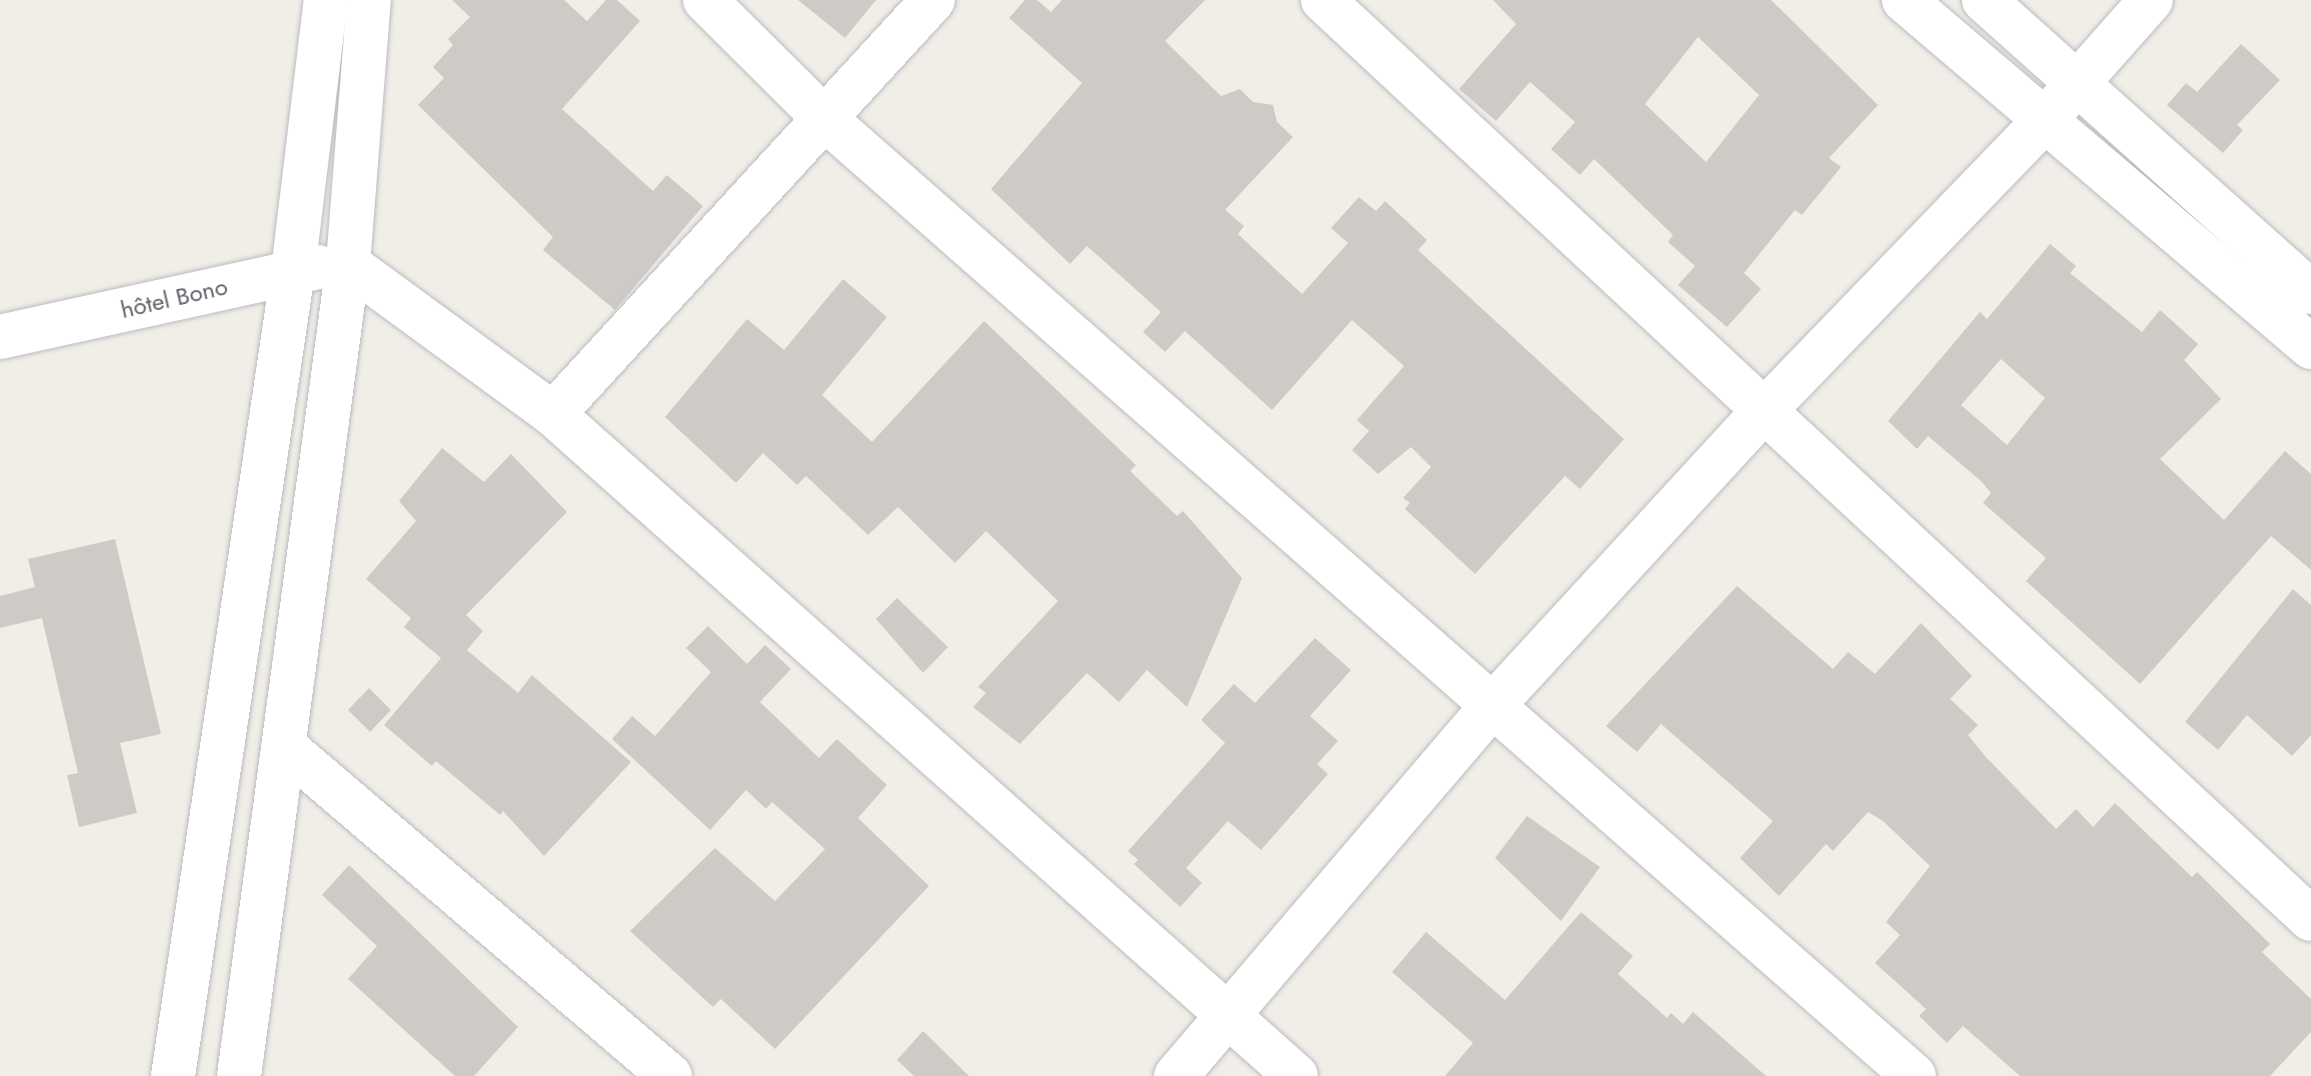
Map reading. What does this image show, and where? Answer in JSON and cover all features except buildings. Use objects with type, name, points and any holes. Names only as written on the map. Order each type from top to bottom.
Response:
[{"type":"street","points":[[173,1076],[293,271],[326,0]]},
{"type":"street","points":[[239,1076],[286,748],[348,264],[369,0]]},
{"type":"street","points":[[705,0],[824,118],[1495,703],[1914,1076]]},
{"type":"street","points":[[553,414],[933,0]]},
{"type":"street","points":[[1323,0],[2311,919]]},
{"type":"street","points":[[1904,0],[2043,122],[2311,347]]},
{"type":"street","points":[[1984,0],[2311,292]]},
{"type":"street","points":[[1176,1076],[1495,703],[1763,412],[2043,122],[2151,0]]},
{"type":"street","points":[[348,264],[553,414],[1296,1076]]},
{"type":"street","name":"hôtel Bono","points":[[0,337],[293,271],[348,264]]},
{"type":"street","points":[[286,748],[670,1076]]}]
